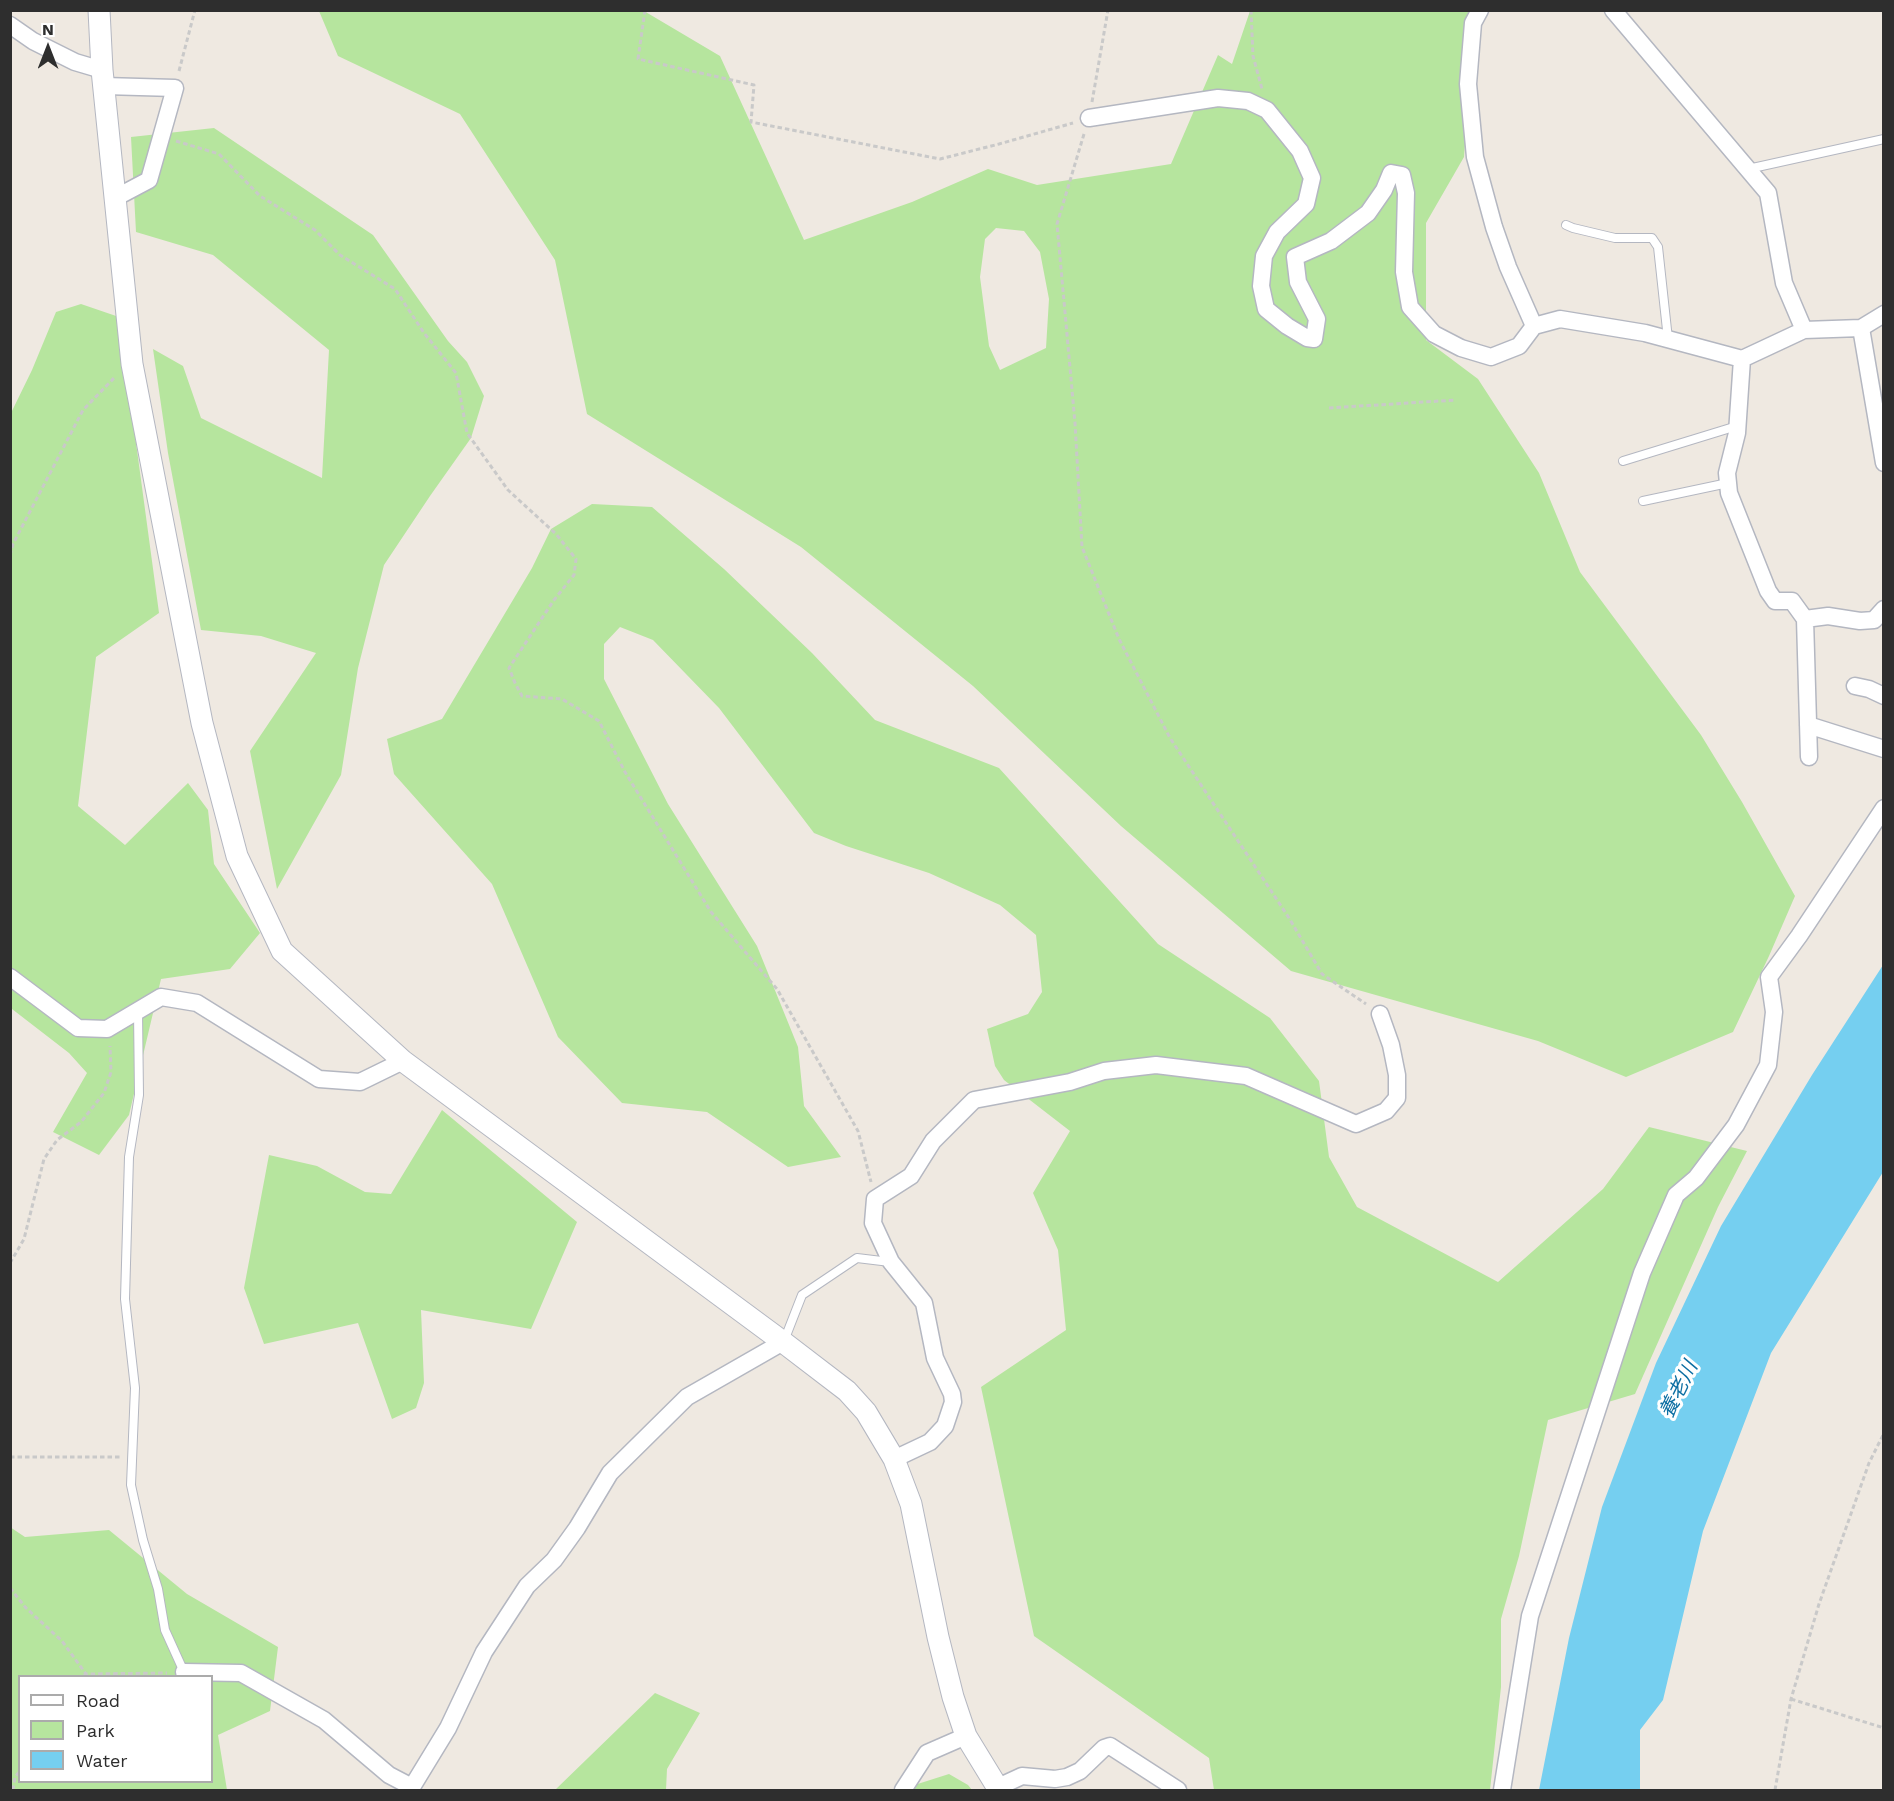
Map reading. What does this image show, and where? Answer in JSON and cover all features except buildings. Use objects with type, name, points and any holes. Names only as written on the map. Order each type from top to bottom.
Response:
[{"type":"street","points":[[99,10],[103,78],[132,364],[202,723],[237,856],[282,951],[403,1061],[783,1342],[847,1391],[866,1412],[894,1459],[911,1504],[953,1698],[966,1736],[997,1789],[1022,1776],[1055,1779],[1067,1777],[1080,1771],[1104,1748],[1110,1746],[1178,1791]]},
{"type":"street","points":[[1480,10],[1473,23],[1468,84],[1475,157],[1494,227],[1508,267],[1534,326]]},
{"type":"street","points":[[1613,10],[1768,193],[1784,283],[1804,330]]},
{"type":"street","points":[[10,25],[33,41],[103,78],[175,88],[149,180],[115,198]]},
{"type":"street","points":[[1089,118],[1218,98],[1248,100],[1267,110],[1300,151],[1312,178],[1306,204],[1277,232],[1264,256],[1261,286],[1266,309],[1307,338],[1314,339],[1317,319],[1298,282],[1295,257],[1331,241],[1368,213],[1384,190],[1391,173],[1402,175],[1406,193],[1404,272],[1410,307],[1434,334],[1461,348],[1491,357],[1519,346],[1534,326],[1560,319],[1645,333],[1742,359],[1804,330],[1861,328],[1884,314]]},
{"type":"street","points":[[1861,328],[1884,463]]},
{"type":"street","points":[[1742,359],[1737,426],[1727,473],[1729,493],[1768,591],[1775,601],[1792,601],[1805,619],[1809,757]]},
{"type":"street","points":[[1805,619],[1828,616],[1860,621],[1874,620],[1884,609]]},
{"type":"street","points":[[1855,686],[1884,696]]},
{"type":"street","points":[[1808,725],[1884,749]]},
{"type":"street","points":[[1502,1791],[1530,1616],[1642,1273],[1676,1195],[1696,1178],[1736,1125],[1768,1065],[1774,1012],[1769,977],[1884,808]]},
{"type":"street","points":[[10,976],[46,1001],[78,1028],[107,1029],[161,997],[197,1003],[319,1079],[360,1082],[403,1061]]},
{"type":"street","points":[[894,1459],[930,1442],[945,1426],[953,1402],[935,1358],[924,1303],[891,1262],[873,1223],[875,1199],[911,1176],[933,1141],[974,1100],[1070,1082],[1104,1071],[1156,1065],[1246,1076],[1356,1124],[1386,1111],[1397,1098],[1398,1075],[1380,1014]]},
{"type":"street","points":[[184,1672],[241,1673],[324,1720],[389,1775],[412,1789],[448,1728],[484,1652],[527,1586],[554,1560],[572,1536],[610,1473],[687,1397],[783,1342]]},
{"type":"street","points":[[903,1791],[927,1753],[966,1736]]},
{"type":"lane","points":[[1747,169],[1884,139]]},
{"type":"lane","points":[[1566,225],[1615,238],[1652,238],[1658,247],[1668,339]]},
{"type":"lane","points":[[1623,461],[1737,426]]},
{"type":"lane","points":[[1643,501],[1728,483]]},
{"type":"lane","points":[[138,1012],[139,1095],[129,1157],[125,1299],[135,1388],[131,1485],[143,1540],[158,1589],[165,1630],[184,1672]]},
{"type":"lane","points":[[783,1342],[802,1295],[857,1258],[891,1262]]},
{"type":"path","points":[[175,88],[195,10]]},
{"type":"path","points":[[645,10],[638,59],[754,85],[751,122],[940,159],[1089,118]]},
{"type":"path","points":[[1108,10],[1089,118],[1057,224],[1082,547],[1119,639],[1170,738],[1322,974],[1380,1014]]},
{"type":"path","points":[[1251,10],[1253,56],[1267,110]]},
{"type":"path","points":[[162,136],[219,154],[260,196],[315,230],[340,255],[395,289],[424,333],[456,373],[466,433],[508,490],[556,534],[576,559],[574,575],[554,600],[509,668],[515,683],[522,696],[562,699],[598,721],[625,772],[711,912],[777,989],[858,1131],[875,1199]]},
{"type":"path","points":[[10,555],[13,544],[82,410],[108,383],[132,364]]},
{"type":"path","points":[[1329,408],[1456,400]]},
{"type":"path","points":[[10,1263],[24,1239],[44,1159],[57,1140],[81,1122],[104,1093],[111,1072],[112,1054],[107,1029]]},
{"type":"path","points":[[1775,1791],[1791,1699],[1819,1604],[1869,1463],[1884,1434]]},
{"type":"path","points":[[10,1456],[132,1458]]},
{"type":"path","points":[[10,1588],[26,1608],[62,1641],[85,1675],[184,1672]]},
{"type":"path","points":[[1791,1699],[1884,1728]]},
{"type":"path","points":[[13,1791],[15,1777],[18,1773]]},
{"type":"green space","points":[[319,11],[644,11],[720,56],[804,240],[912,202],[988,169],[1037,185],[1171,164],[1218,55],[1232,64],[1250,11],[1475,11],[1464,157],[1426,223],[1426,340],[1478,379],[1539,473],[1580,572],[1701,735],[1795,896],[1733,1032],[1626,1077],[1538,1041],[1291,971],[1121,826],[973,686],[801,547],[587,414],[555,260],[460,114],[338,56]],"holes":[[[996,228],[1024,231],[1040,252],[1049,299],[1046,348],[1000,370],[989,346],[980,277],[985,239]]]},
{"type":"green space","points":[[214,128],[373,235],[448,341],[467,362],[484,396],[471,438],[384,565],[358,668],[341,775],[277,889],[250,751],[316,653],[261,636],[201,630],[168,453],[153,349],[183,366],[201,418],[322,478],[329,350],[213,255],[136,232],[131,137]]},
{"type":"green space","points":[[81,304],[119,317],[159,613],[96,657],[78,806],[125,845],[188,783],[208,810],[214,864],[260,933],[230,969],[161,979],[129,1115],[99,1155],[53,1132],[87,1073],[69,1053],[11,1010],[11,413],[56,312]]},
{"type":"green space","points":[[592,504],[652,507],[724,569],[812,653],[875,720],[999,768],[1158,944],[1270,1018],[1319,1081],[1329,1157],[1357,1207],[1498,1282],[1603,1189],[1649,1127],[1747,1151],[1718,1207],[1635,1394],[1548,1420],[1519,1556],[1501,1619],[1501,1687],[1490,1790],[1214,1790],[1209,1758],[1034,1636],[981,1387],[1066,1330],[1058,1250],[1033,1193],[1070,1131],[1004,1080],[995,1066],[987,1029],[1028,1014],[1042,992],[1036,935],[1000,905],[929,873],[814,833],[719,708],[653,640],[620,627],[604,644],[604,679],[668,804],[757,946],[798,1047],[804,1106],[841,1157],[788,1167],[707,1112],[622,1103],[558,1037],[492,884],[394,774],[387,739],[442,719],[532,568],[551,529]]},
{"type":"green space","points":[[442,1110],[577,1222],[531,1329],[421,1310],[424,1383],[416,1408],[392,1419],[358,1323],[264,1344],[244,1288],[269,1155],[317,1166],[365,1192],[391,1194]]},
{"type":"green space","points":[[10,1527],[25,1537],[109,1530],[187,1594],[278,1647],[270,1711],[218,1735],[227,1790],[11,1790]]},
{"type":"green space","points":[[655,1693],[700,1713],[667,1769],[666,1790],[555,1790]]},
{"type":"green space","points":[[949,1774],[968,1785],[972,1790],[903,1790],[905,1788]]},
{"type":"water","name":"養老川","points":[[1883,965],[1883,1172],[1771,1353],[1703,1531],[1663,1700],[1640,1730],[1640,1790],[1539,1790],[1569,1638],[1602,1507],[1656,1363],[1721,1226],[1812,1075]]}]
